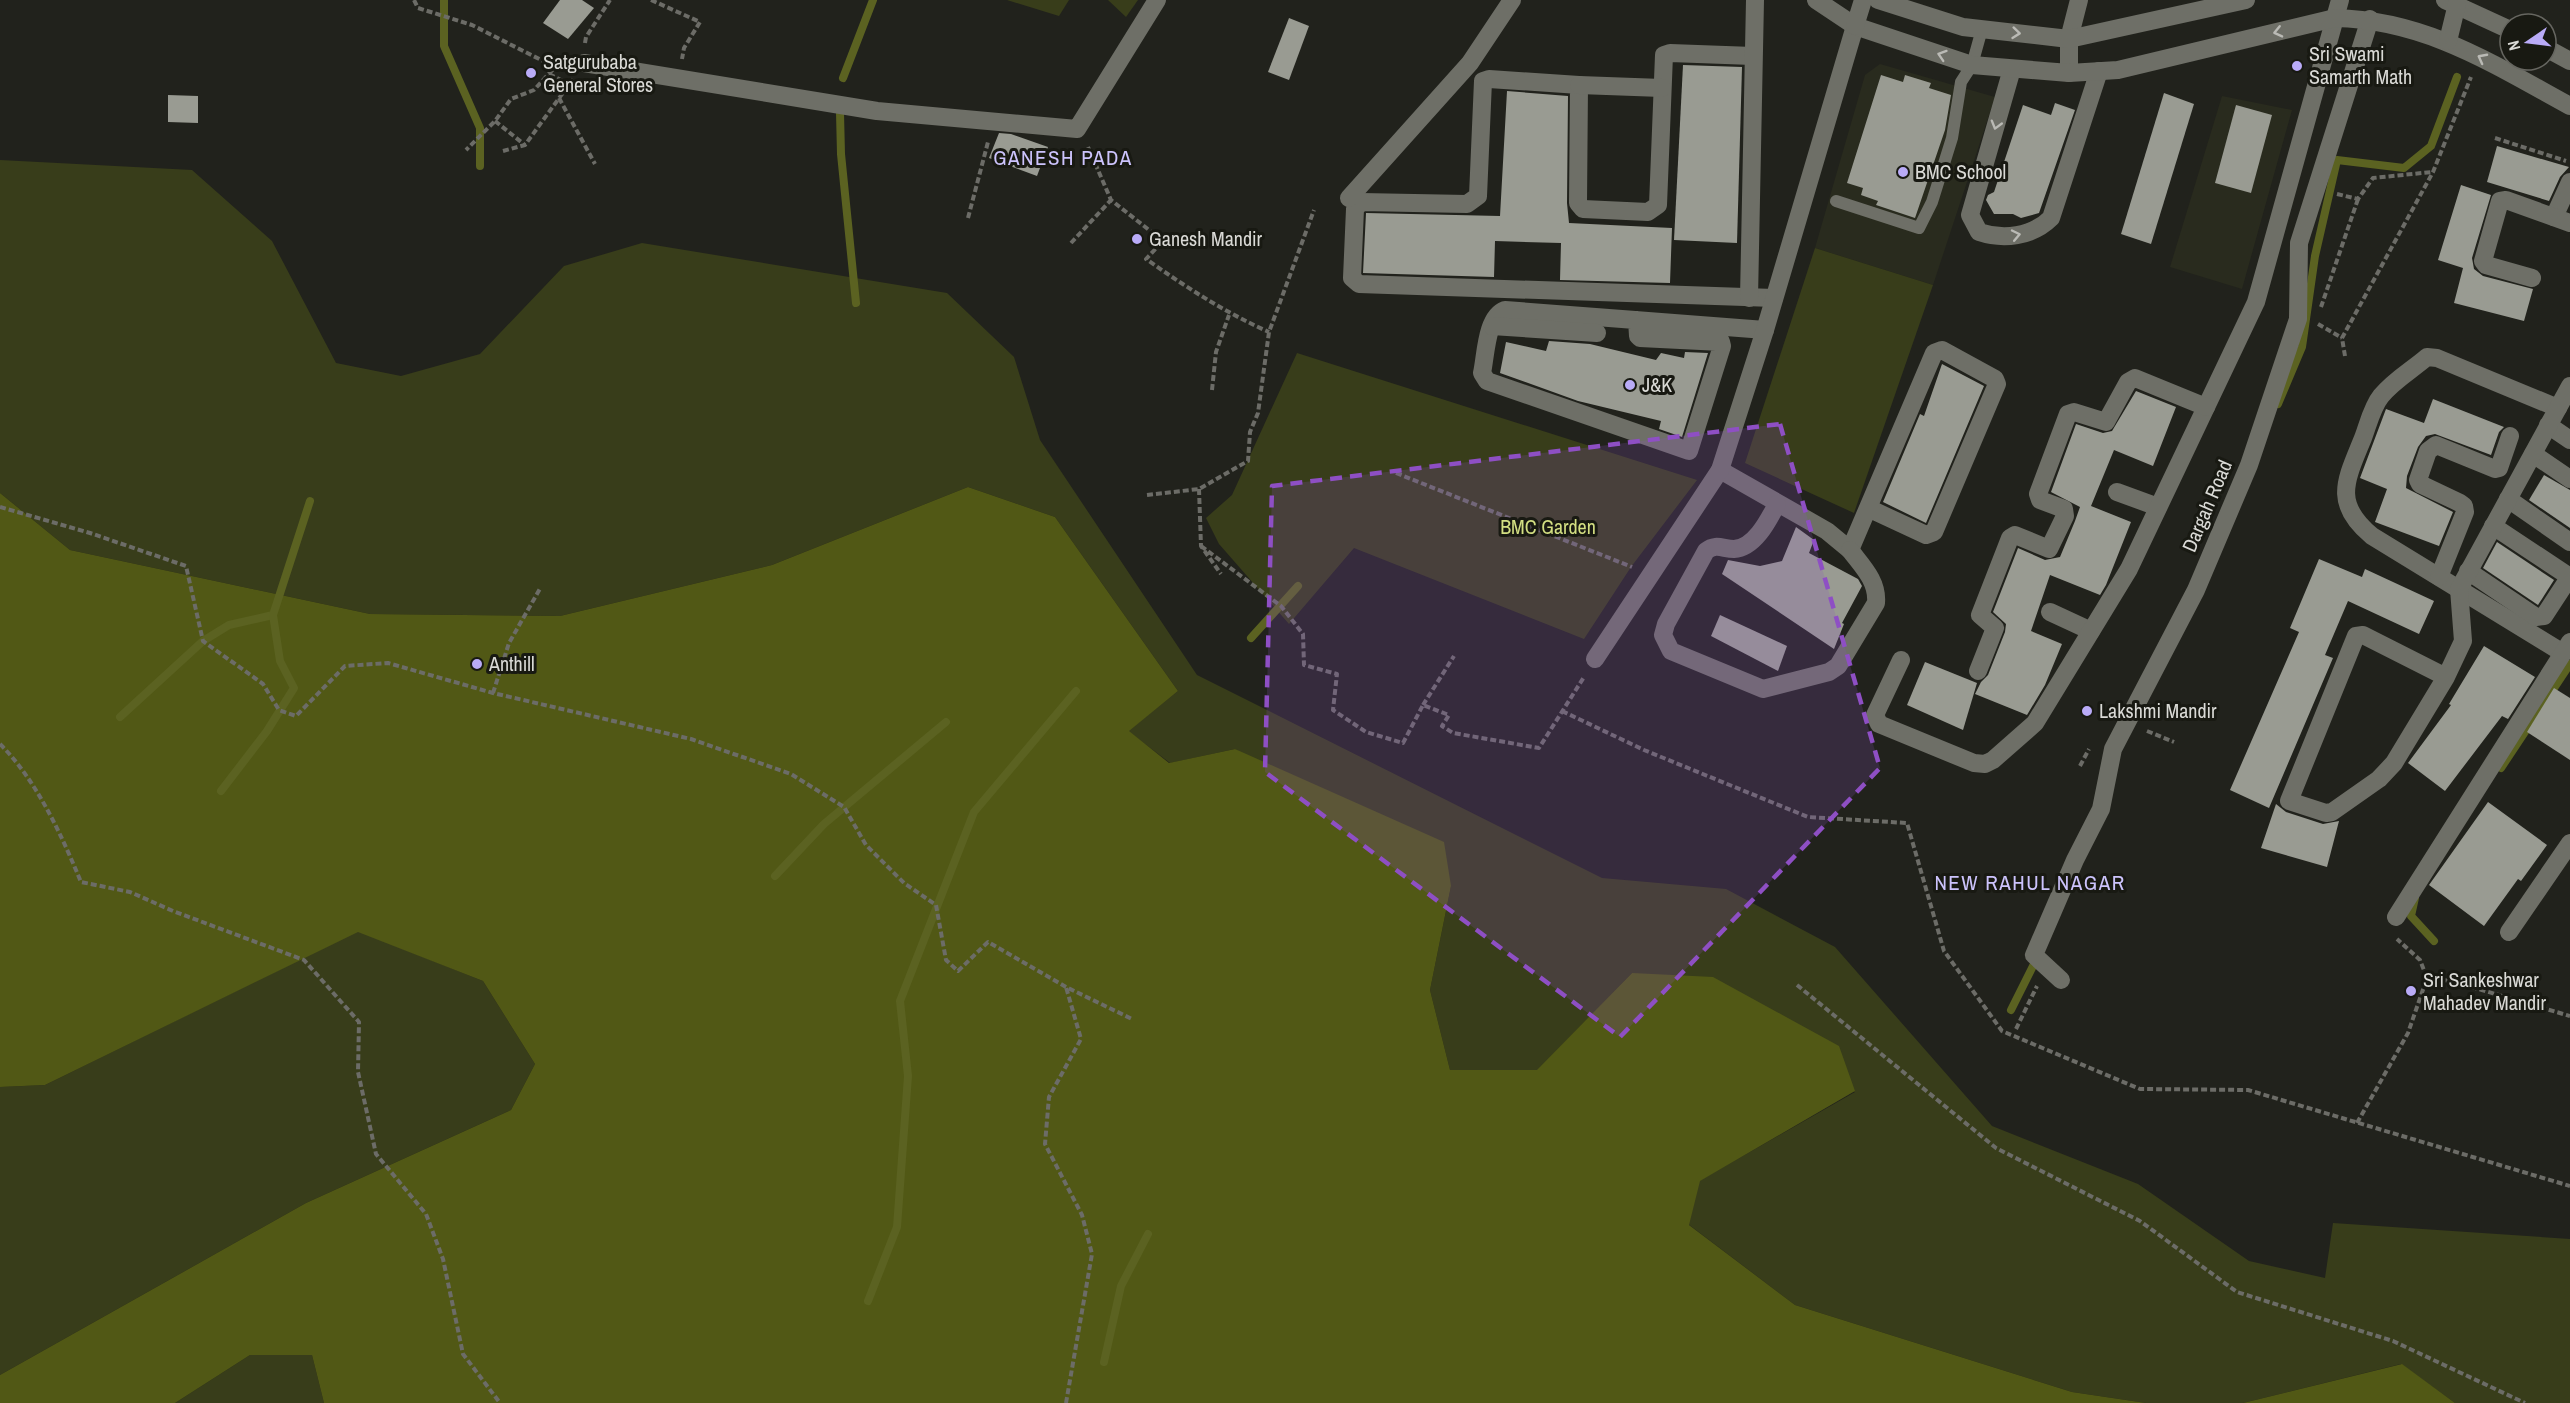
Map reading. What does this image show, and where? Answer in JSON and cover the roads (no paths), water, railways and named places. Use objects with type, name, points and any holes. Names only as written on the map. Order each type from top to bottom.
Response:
[{"type":"street","points":[[579,70],[877,111],[1077,129],[1157,0]]},
{"type":"street","points":[[1349,198],[1470,63],[1512,0]]},
{"type":"street","points":[[1749,298],[1755,0]]},
{"type":"street","points":[[1816,0],[1855,26],[1972,65],[2069,73],[2118,70],[2335,18],[2370,19],[2448,41],[2570,106]]},
{"type":"street","points":[[1595,659],[1720,470],[1765,330],[1863,0]]},
{"type":"street","points":[[1878,0],[1963,27],[2069,39],[2246,0]]},
{"type":"street","points":[[2069,73],[2069,39],[2079,0]]},
{"type":"street","points":[[1901,660],[1875,715],[1876,721],[1974,763],[1985,764],[1993,760],[2035,723],[2129,569],[2256,302],[2259,258],[2340,0]]},
{"type":"street","points":[[2448,41],[2451,2],[2498,24]]},
{"type":"street","name":"Dargah Road","points":[[2061,980],[2034,955],[2075,860],[2101,809],[2113,749],[2196,590],[2249,465],[2298,319],[2299,243],[2370,19]]},
{"type":"street","points":[[1579,85],[1577,198],[1583,209],[1648,212],[1658,206],[1664,58],[1667,54],[1753,56]]},
{"type":"street","points":[[2012,69],[1970,215],[1978,232],[1998,238],[2040,230],[2051,219],[2098,71]]},
{"type":"street","points":[[1662,88],[1490,79],[1483,81],[1478,196],[1474,202],[1467,204],[1361,202],[1355,209],[1352,278],[1354,282],[1774,298]]},
{"type":"street","points":[[2532,278],[2486,265],[2483,261],[2498,205],[2506,200],[2562,220],[2570,182]]},
{"type":"street","points":[[1637,320],[1640,338],[1720,342],[1722,346],[1689,451],[1487,381],[1482,373],[1496,315],[1505,310],[1637,320],[1765,330]]},
{"type":"street","points":[[1492,326],[1598,333]]},
{"type":"street","points":[[1850,550],[1934,353],[1942,350],[1995,379],[1997,384],[1934,532],[1926,535],[1868,508]]},
{"type":"street","points":[[2396,917],[2566,648],[2459,589],[2373,536],[2357,523],[2347,506],[2345,484],[2379,398],[2393,383],[2427,357],[2437,358],[2558,408]]},
{"type":"street","points":[[1978,671],[1995,628],[1980,615],[2010,538],[2015,535],[2049,549],[2065,516],[2064,509],[2038,498],[2068,414],[2074,412],[2106,422],[2128,382],[2135,378],[2206,406]]},
{"type":"street","points":[[2446,677],[2363,635],[2356,636],[2289,801],[2326,813],[2331,812],[2379,779],[2394,763],[2446,677],[2463,641],[2459,589],[2570,386]]},
{"type":"street","points":[[2548,425],[2570,440]]},
{"type":"street","points":[[2439,577],[2465,512],[2464,506],[2460,503],[2420,484],[2418,480],[2428,451],[2436,445],[2494,469],[2499,468],[2510,436]]},
{"type":"street","points":[[2533,454],[2570,479]]},
{"type":"street","points":[[1720,470],[1827,531],[1850,550],[1877,591],[1876,603],[1838,666],[1829,672],[1763,689],[1753,687],[1671,651],[1663,636],[1666,624],[1706,551],[1718,546],[1739,548],[1756,537],[1778,504]]},
{"type":"street","points":[[2117,492],[2158,507]]},
{"type":"street","points":[[2508,499],[2570,542]]},
{"type":"street","points":[[2468,571],[2536,617],[2544,616],[2567,581],[2567,575],[2493,526]]},
{"type":"street","points":[[2050,612],[2091,631]]},
{"type":"street","points":[[2509,932],[2570,843]]},
{"type":"lane","points":[[1836,201],[1919,228],[1932,202],[1952,138],[1961,82],[1972,65],[1982,29]]},
{"type":"waterway","points":[[444,0],[444,46],[480,128],[480,166]]},
{"type":"waterway","points":[[843,78],[873,0]]},
{"type":"waterway","points":[[2278,404],[2302,347],[2315,256],[2337,160],[2404,168],[2431,146],[2457,77]]},
{"type":"waterway","points":[[840,113],[841,154],[856,303]]},
{"type":"waterway","points":[[221,791],[267,731],[294,688],[280,661],[273,615],[310,501]]},
{"type":"waterway","points":[[1251,638],[1298,586]]},
{"type":"waterway","points":[[120,717],[203,641],[229,625],[273,615]]},
{"type":"waterway","points":[[2501,768],[2570,664]]},
{"type":"waterway","points":[[868,1301],[897,1227],[908,1076],[900,1001],[974,812],[1076,691]]},
{"type":"waterway","points":[[775,876],[824,824],[946,722]]},
{"type":"waterway","points":[[2415,898],[2411,916],[2434,941]]},
{"type":"waterway","points":[[2011,1010],[2037,958]]},
{"type":"waterway","points":[[1104,1362],[1121,1286],[1148,1234]]},
{"type":"place","name":"Sri Swami Samarth Math","points":[[2297,66]]},
{"type":"place","name":"Satgurubaba General Stores","points":[[531,73]]},
{"type":"place","name":"BMC School","points":[[1903,172]]},
{"type":"place","name":"Ganesh Mandir","points":[[1137,239]]},
{"type":"place","name":"J&K","points":[[1630,385]]},
{"type":"place","name":"Anthill","points":[[477,664]]},
{"type":"place","name":"Lakshmi Mandir","points":[[2087,711]]},
{"type":"place","name":"Sri Sankeshwar Mahadev Mandir","points":[[2411,991]]},
{"type":"district","name":"GANESH PADA","points":[[1063,158]]},
{"type":"district","name":"NEW RAHUL NAGAR","points":[[2030,883]]},
{"type":"park label","name":"BMC Garden","points":[[1548,527]]}]
